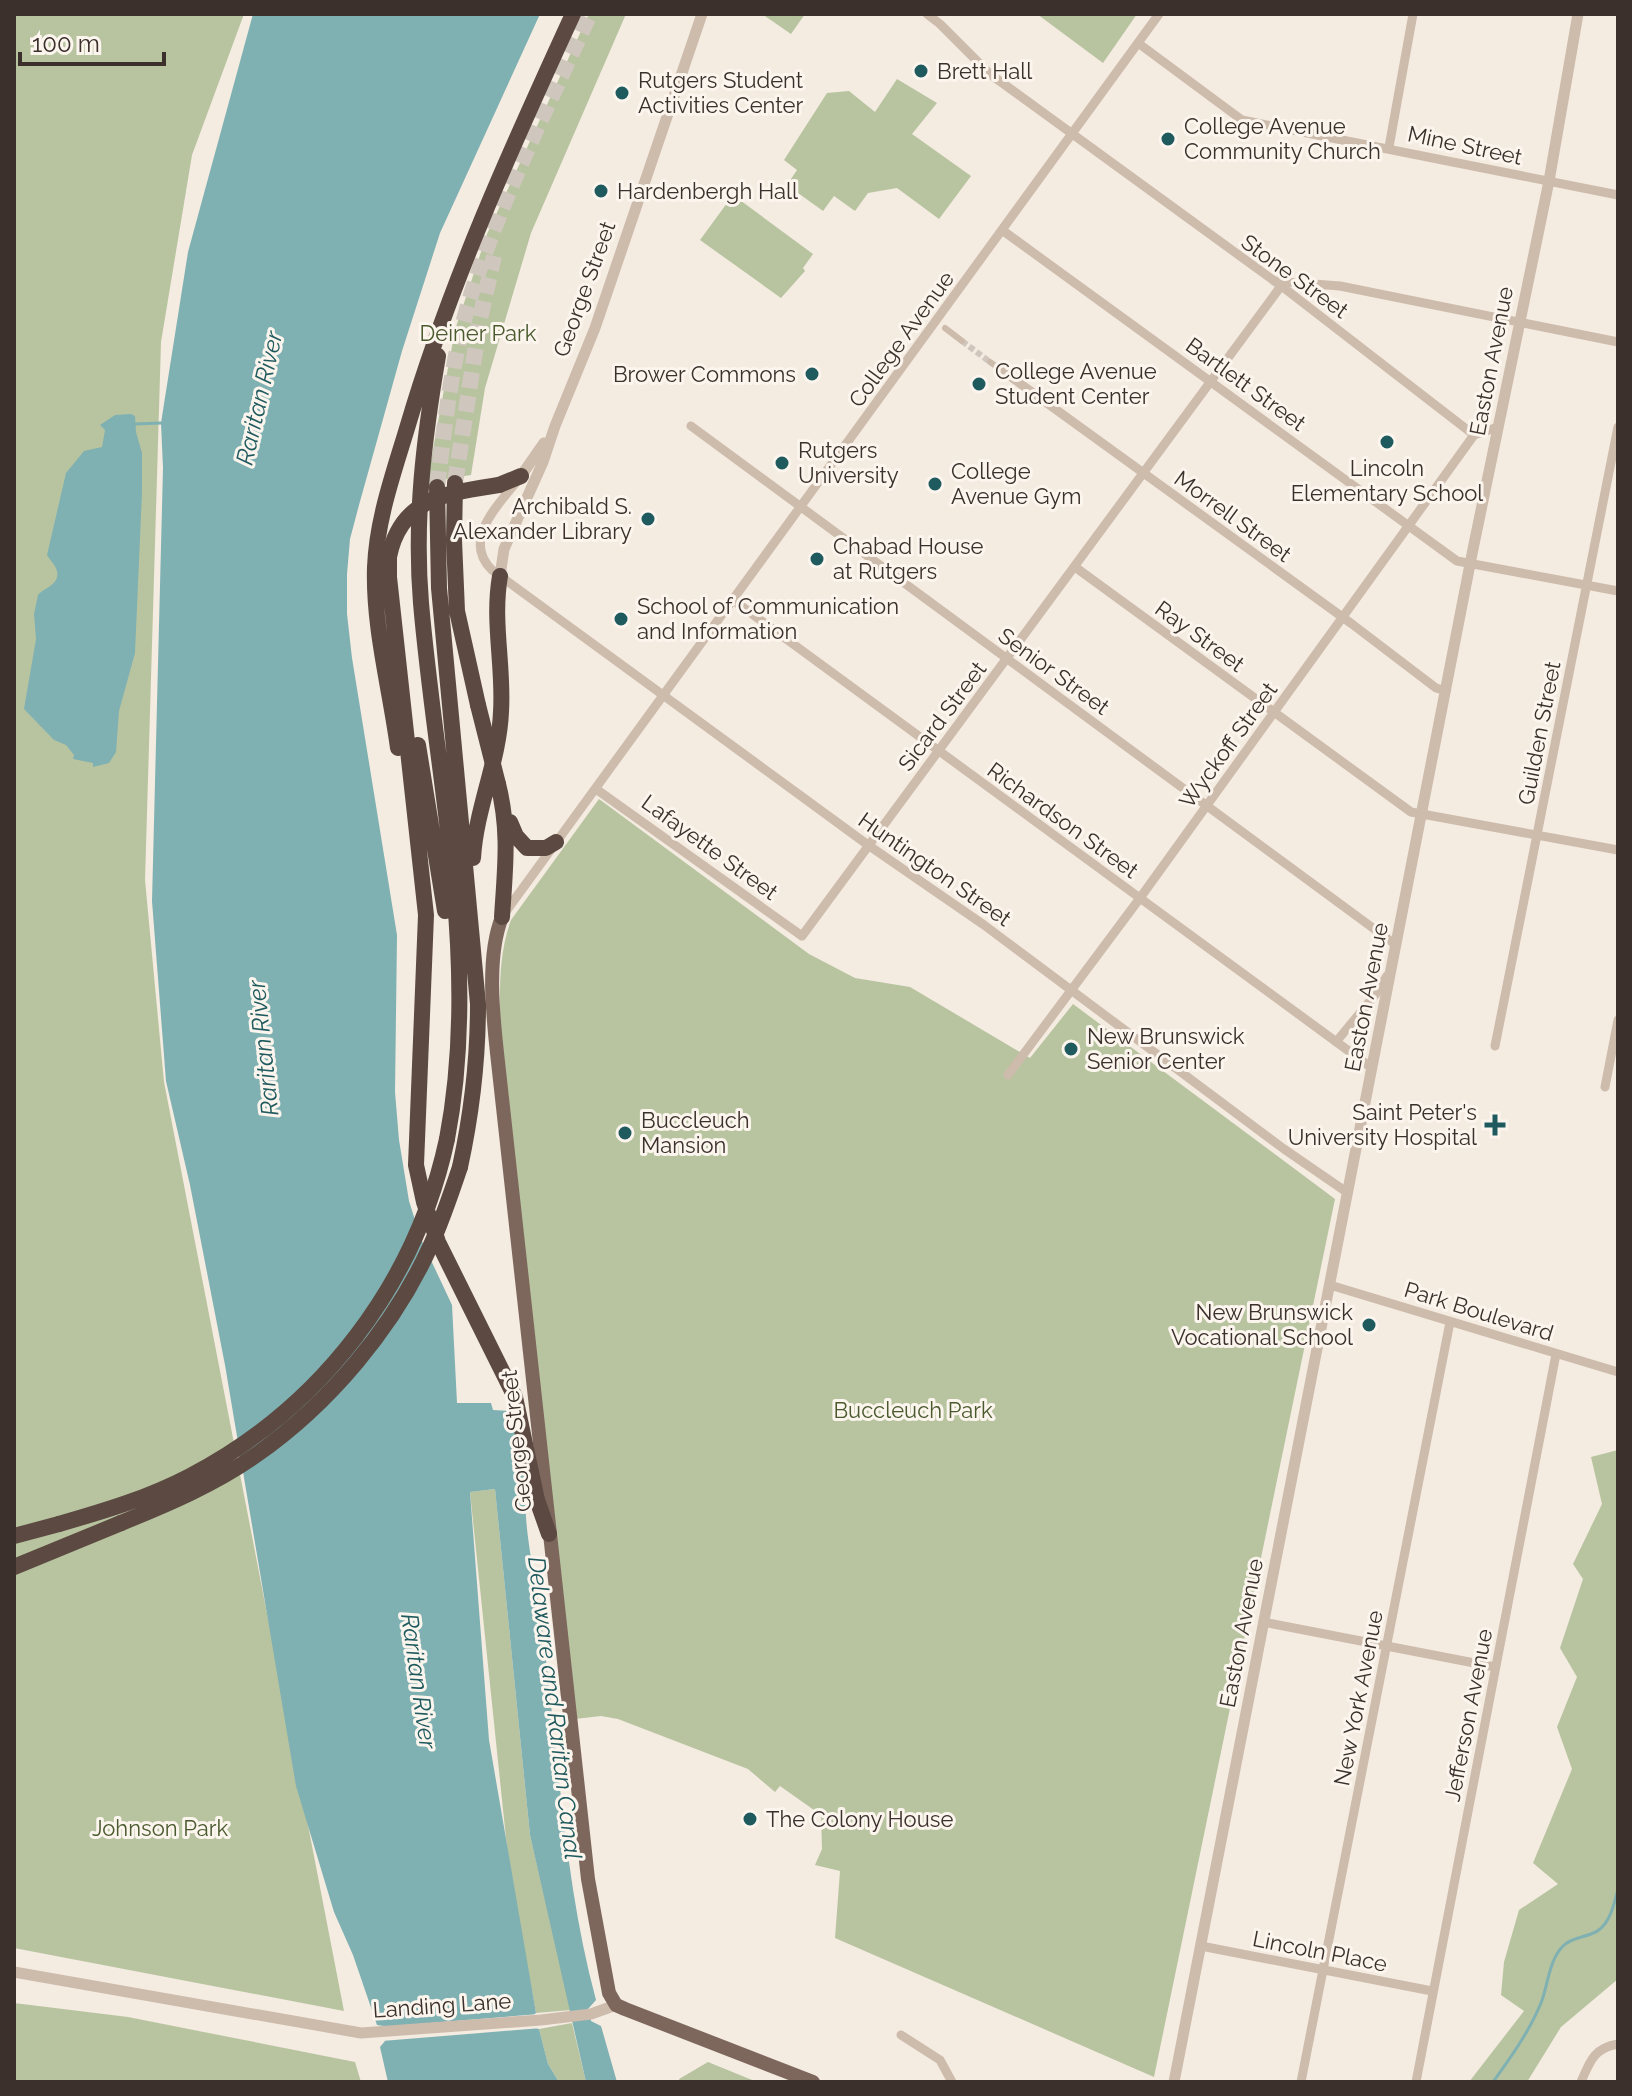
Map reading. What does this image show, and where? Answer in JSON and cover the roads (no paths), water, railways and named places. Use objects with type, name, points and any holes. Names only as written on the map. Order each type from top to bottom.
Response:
[{"type":"highway","points":[[426,915],[377,615],[375,565],[384,503],[417,392],[458,272],[573,14]]},
{"type":"highway","points":[[14,1536],[154,1493],[220,1459],[254,1437],[293,1405],[330,1369],[379,1306],[404,1264],[438,1180],[447,1139],[459,1042],[456,919],[421,601],[418,531],[427,421],[441,337],[458,272]]},
{"type":"highway","points":[[459,1042],[446,918],[398,637],[389,557],[399,527],[420,506],[448,493],[499,485],[521,476]]},
{"type":"highway","points":[[455,483],[457,611],[506,814],[516,836],[527,848],[546,848],[556,842]]},
{"type":"highway","points":[[14,1567],[55,1546],[121,1523],[194,1492],[258,1454],[306,1414],[354,1365],[408,1289],[430,1248],[460,1167],[474,1099],[478,1058],[478,1004],[470,903],[439,588],[437,487]]},
{"type":"highway","points":[[470,903],[474,839],[501,711],[495,610],[500,576]]},
{"type":"highway","points":[[398,637],[426,915],[416,1165],[424,1202],[438,1242],[515,1397],[537,1500],[549,1534]]},
{"type":"highway","points":[[502,917],[506,814]]},
{"type":"highway","points":[[14,1554],[55,1546]]},
{"type":"main road","name":"George Street","points":[[502,917],[495,946],[495,1034],[588,1879],[609,1993],[616,2005]]},
{"type":"main road","points":[[616,2005],[813,2082]]},
{"type":"street","name":"George Street","points":[[500,576],[504,549],[543,462],[595,328],[702,14]]},
{"type":"street","name":"Stone Street","points":[[927,14],[990,74],[1277,284],[1474,435]]},
{"type":"street","name":"College Avenue","points":[[502,917],[1159,14]]},
{"type":"street","points":[[1389,147],[1413,14]]},
{"type":"street","name":"Easton Avenue","points":[[1174,2082],[1470,563],[1549,181],[1578,14]]},
{"type":"street","name":"Mine Street","points":[[1138,43],[1242,120],[1618,195]]},
{"type":"street","name":"Bartlett Street","points":[[1002,230],[1457,561],[1618,591]]},
{"type":"street","points":[[1277,284],[1340,286],[1618,342]]},
{"type":"street","name":"Sicard Street","points":[[802,936],[1143,474],[1277,284]]},
{"type":"street","points":[[945,328],[962,341]]},
{"type":"street","points":[[990,362],[1000,369]]},
{"type":"street","name":"Morrell Street","points":[[1000,369],[1436,688],[1446,691]]},
{"type":"street","points":[[500,576],[483,557],[480,536],[487,519],[555,426]]},
{"type":"street","name":"Senior Street","points":[[691,426],[1396,945]]},
{"type":"street","points":[[1474,435],[1498,427]]},
{"type":"street","name":"Guilden Street","points":[[1495,1046],[1618,427]]},
{"type":"street","name":"Wyckoff Street","points":[[1008,1075],[1140,898],[1474,435]]},
{"type":"street","name":"Ray Street","points":[[1075,567],[1411,812],[1618,850]]},
{"type":"street","name":"Huntington Street","points":[[500,576],[868,845],[984,925],[1348,1193]]},
{"type":"street","name":"Richardson Street","points":[[733,600],[1372,1068]]},
{"type":"street","name":"Lafayette Street","points":[[596,789],[802,936]]},
{"type":"street","points":[[1336,1042],[1375,995],[1391,970]]},
{"type":"street","points":[[1605,1087],[1618,1020]]},
{"type":"street","name":"Park Boulevard","points":[[1330,1285],[1618,1372]]},
{"type":"street","name":"New York Avenue","points":[[1301,2082],[1450,1322]]},
{"type":"street","name":"Jefferson Avenue","points":[[1416,2082],[1556,1354]]},
{"type":"street","points":[[1263,1622],[1495,1667]]},
{"type":"street","name":"Lincoln Place","points":[[1201,1946],[1432,1991]]},
{"type":"street","name":"Landing Lane","points":[[14,1972],[345,2031],[382,2033],[541,2020],[591,2014],[616,2005]]},
{"type":"street","points":[[901,2035],[940,2060],[952,2082]]},
{"type":"street","points":[[1581,2082],[1596,2052],[1617,2044]]},
{"type":"water","name":"Raritan River","points":[[253,14],[540,14],[440,233],[402,351],[350,539],[347,614],[397,935],[395,1092],[409,1201],[421,1239],[452,1305],[457,1403],[491,1403],[493,1410],[511,1411],[528,1491],[527,1527],[575,1901],[596,2000],[588,2009],[591,2021],[601,2026],[617,2082],[586,2082],[530,1835],[495,1489],[470,1492],[489,1740],[536,2013],[531,2017],[533,2027],[539,2029],[548,2064],[559,2082],[388,2082],[380,2047],[385,2041],[384,2026],[377,2025],[353,1955],[334,1912],[296,1786],[225,1365],[166,1081],[152,901],[163,468],[161,423],[188,252]]},
{"type":"water","points":[[115,415],[135,416],[142,453],[135,653],[119,711],[116,752],[109,763],[93,767],[93,763],[73,759],[74,755],[66,745],[54,740],[24,709],[36,639],[34,614],[38,595],[54,583],[57,576],[56,568],[47,555],[66,473],[84,451],[102,447],[105,430],[100,425]]},
{"type":"waterway","points":[[135,424],[161,423]]},
{"type":"waterway","points":[[1493,2082],[1536,2014],[1558,1952],[1569,1941],[1602,1927],[1610,1916],[1618,1889]]},
{"type":"tunnel","points":[[437,487],[454,366],[471,295],[511,188],[590,14]]},
{"type":"tunnel","points":[[455,483],[480,319],[494,256]]},
{"type":"tunnel","points":[[962,341],[990,362]]},
{"type":"place","name":"Brett Hall","points":[[921,71]]},
{"type":"place","name":"Rutgers Student Activities Center","points":[[622,93]]},
{"type":"place","name":"College Avenue Community Church","points":[[1168,139]]},
{"type":"place","name":"Hardenbergh Hall","points":[[601,191]]},
{"type":"place","name":"Brower Commons","points":[[812,374]]},
{"type":"place","name":"College Avenue Student Center","points":[[979,384]]},
{"type":"place","name":"Lincoln Elementary School","points":[[1387,442]]},
{"type":"place","name":"Rutgers University","points":[[782,463]]},
{"type":"place","name":"College Avenue Gym","points":[[935,484]]},
{"type":"place","name":"Archibald S. Alexander Library","points":[[648,519]]},
{"type":"place","name":"Chabad House at Rutgers","points":[[817,559]]},
{"type":"place","name":"School of Communication and Information","points":[[621,619]]},
{"type":"place","name":"New Brunswick Senior Center","points":[[1071,1049]]},
{"type":"place","name":"Saint Peter's University Hospital","points":[[1495,1125]]},
{"type":"place","name":"Buccleuch Mansion","points":[[625,1133]]},
{"type":"place","name":"New Brunswick Vocational School","points":[[1369,1325]]},
{"type":"place","name":"The Colony House","points":[[750,1819]]},
{"type":"park label","name":"Deiner Park","points":[[478,333]]},
{"type":"park label","name":"Buccleuch Park","points":[[913,1410]]},
{"type":"park label","name":"Johnson Park","points":[[160,1828]]},
{"type":"water label","name":"Delaware and Raritan Canal","points":[[555,1708]]}]
